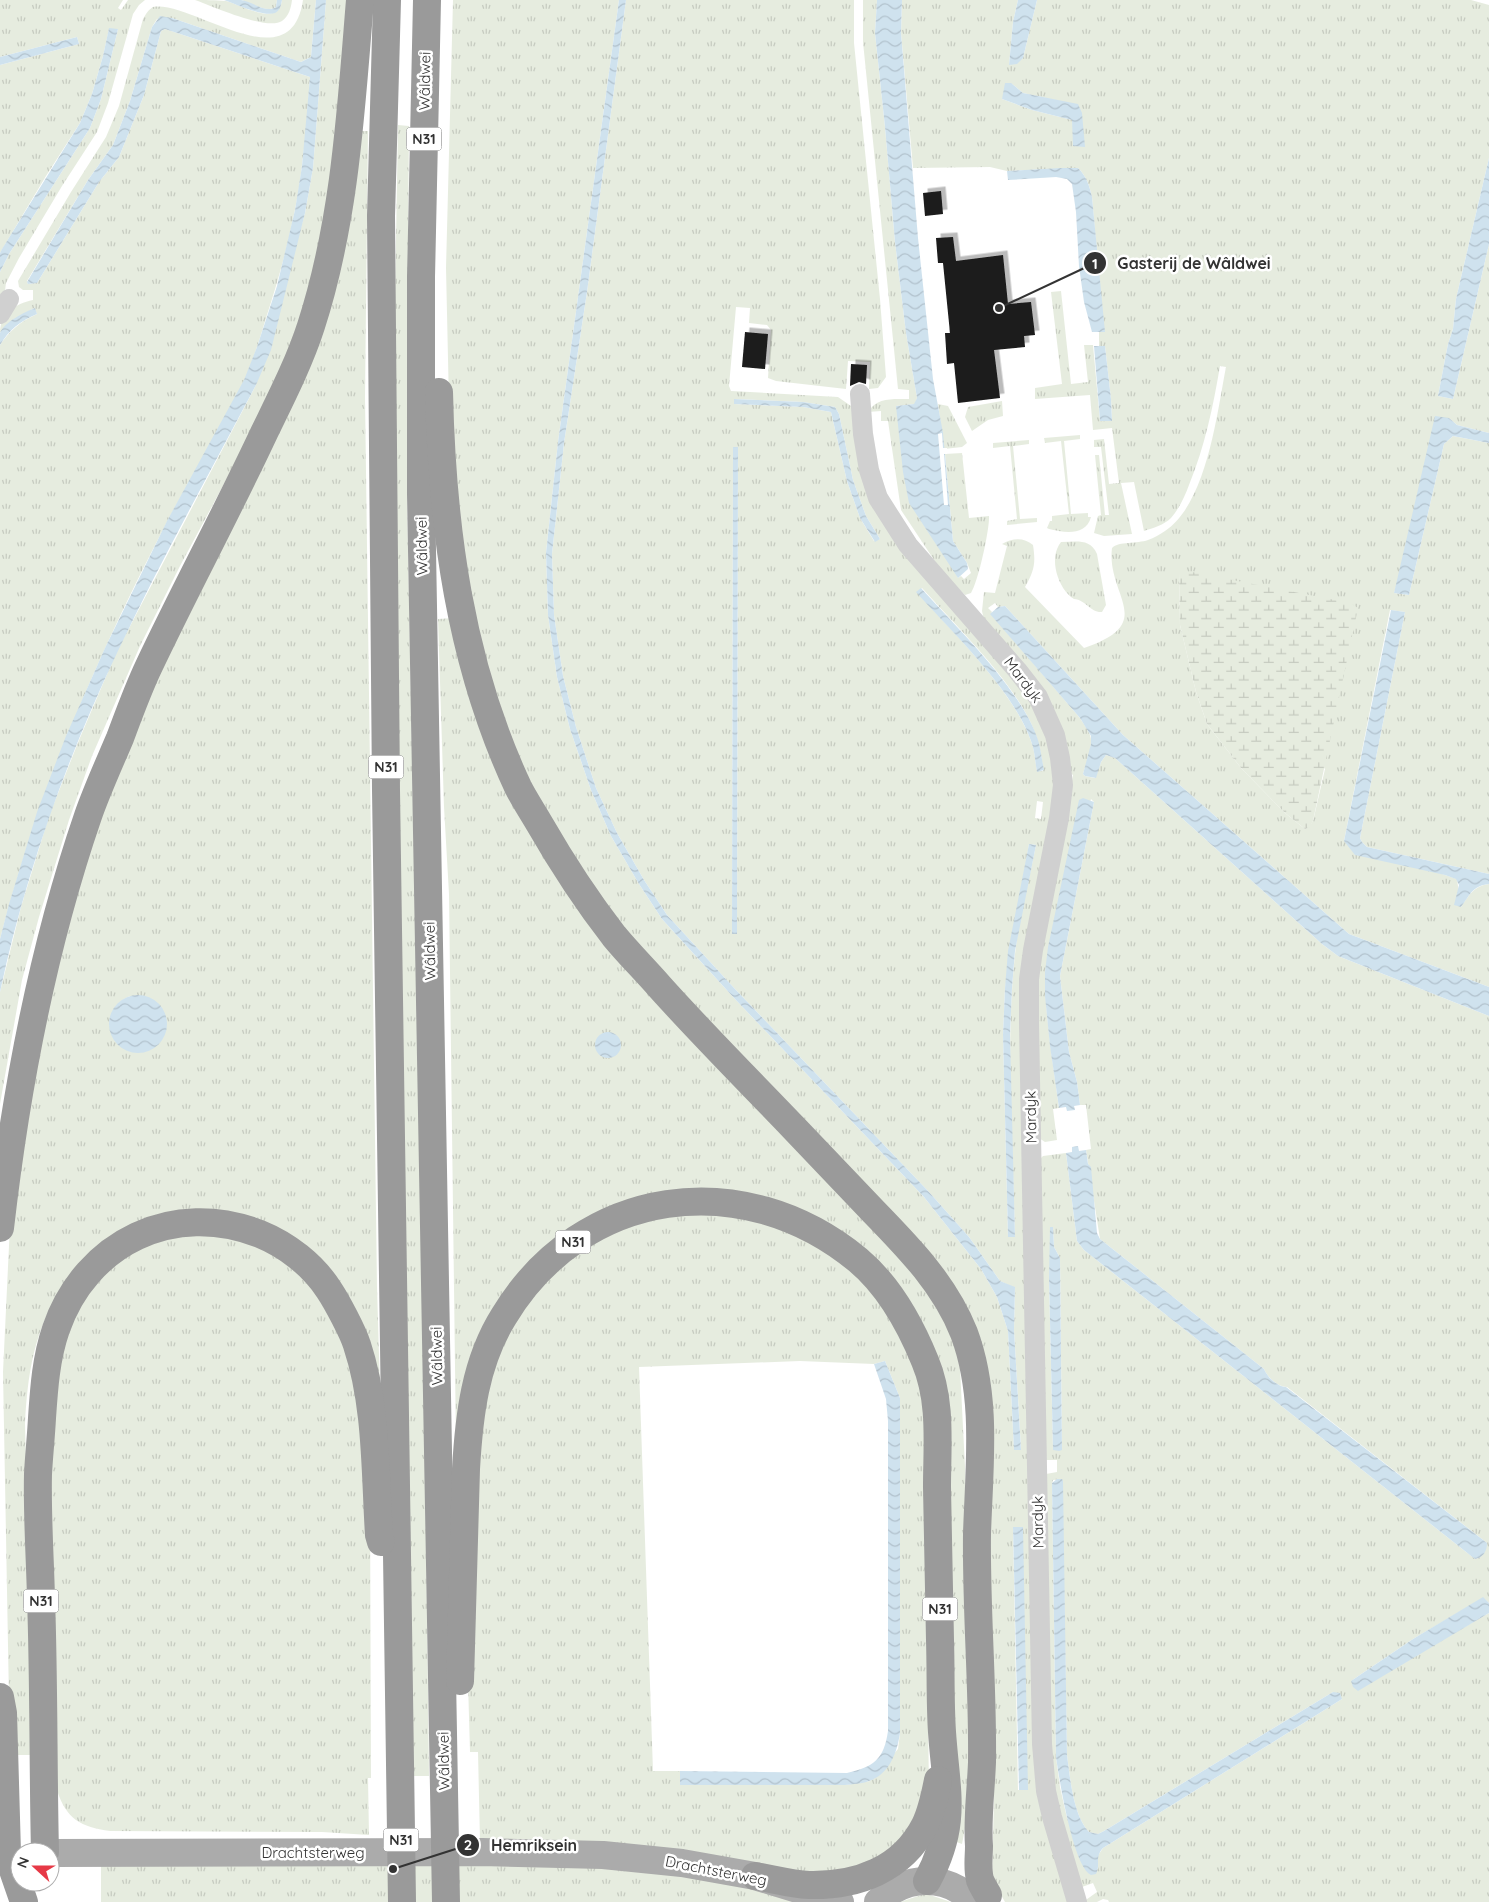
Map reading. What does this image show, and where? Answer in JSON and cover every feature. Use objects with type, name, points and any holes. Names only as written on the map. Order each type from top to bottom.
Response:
[{"type":"highway","points":[[0,1228],[16,1108],[37,995],[57,915],[89,814],[148,670],[190,581],[243,479],[287,386],[310,328],[327,267],[339,209],[347,150],[360,0]]},
{"type":"highway","name":"N31","points":[[387,0],[380,216],[402,1902]]},
{"type":"highway","name":"Wâldwei","points":[[427,0],[421,277],[421,504],[432,991],[446,1902]]},
{"type":"highway","name":"N31","points":[[421,277],[439,376],[446,515],[451,560],[461,614],[474,670],[519,788],[579,890],[617,940],[696,1027],[890,1228],[927,1270],[949,1301],[963,1332],[973,1361],[978,1397],[981,1461],[977,1535],[982,1754],[981,1799],[977,1832],[967,1847],[963,1874],[965,1886],[981,1899]]},
{"type":"highway","name":"N31","points":[[444,1776],[460,1697],[467,1443],[474,1392],[488,1347],[504,1316],[520,1292],[545,1264],[567,1246],[592,1230],[620,1216],[653,1206],[687,1201],[720,1202],[758,1208],[794,1219],[826,1237],[860,1261],[886,1289],[904,1316],[931,1377],[938,1418],[942,1731],[939,1779],[932,1808],[918,1837],[900,1857],[879,1872],[851,1882],[807,1884],[755,1876]]},
{"type":"highway","name":"N31","points":[[45,1842],[45,1726],[38,1476],[45,1374],[56,1329],[73,1292],[98,1262],[120,1246],[140,1234],[174,1224],[198,1221],[231,1224],[267,1236],[283,1246],[313,1270],[329,1290],[357,1343],[367,1388],[373,1433],[379,1535],[398,1602]]},
{"type":"highway","points":[[0,1697],[4,1713],[9,1853],[24,1902]]},
{"type":"highway","name":"N31","points":[[928,1880],[940,1857],[948,1816],[949,1798],[942,1731]]},
{"type":"main road","name":"Drachtsterweg","points":[[60,1853],[566,1853],[645,1858],[755,1876],[840,1902]]},
{"type":"main road","points":[[878,1902],[892,1890],[902,1885],[928,1880],[946,1884],[981,1899]]},
{"type":"street","name":"Mardyk","points":[[860,394],[864,443],[869,470],[878,498],[908,545],[1017,670],[1038,697],[1055,735],[1060,758],[1063,785],[1059,818],[1033,950],[1029,979],[1029,1023],[1042,1744],[1046,1791],[1077,1902]]},
{"type":"green space","points":[[0,0],[123,0],[118,8],[121,10],[128,0],[145,0],[133,14],[108,103],[97,132],[19,258],[6,283],[4,298],[0,305],[0,272],[9,254],[90,128],[101,99],[118,29],[109,29],[92,94],[80,123],[0,253],[0,65],[79,44],[77,37],[0,57]]},
{"type":"green space","points":[[195,0],[226,1],[267,14],[274,13],[279,8],[282,0],[292,0],[290,9],[282,21],[264,23],[226,12]]},
{"type":"green space","points":[[242,0],[277,0],[276,7],[268,9]]},
{"type":"green space","points":[[303,0],[316,0],[311,57],[301,62],[172,18],[157,19],[152,27],[130,101],[113,145],[88,180],[27,281],[28,284],[37,283],[99,182],[119,157],[144,95],[161,31],[165,29],[310,77],[303,154],[288,243],[251,365],[227,416],[141,572],[93,674],[32,831],[0,939],[0,345],[16,327],[37,314],[34,308],[0,333],[1,326],[10,310],[20,304],[33,300],[33,290],[23,290],[19,287],[18,281],[106,137],[119,106],[143,19],[148,11],[153,7],[170,8],[238,32],[261,37],[280,36],[295,24]]},
{"type":"green space","points":[[326,0],[351,0],[328,206],[304,307],[287,354],[262,413],[180,566],[140,646],[92,756],[69,820],[22,980],[0,1104],[0,992],[21,907],[49,816],[116,653],[256,385],[305,213],[313,168]]},
{"type":"green space","points":[[453,0],[619,0],[558,442],[546,553],[548,615],[557,677],[570,729],[591,790],[611,836],[662,919],[734,998],[924,1197],[981,1269],[997,1297],[1008,1331],[1014,1450],[1021,1449],[1014,1330],[1015,1288],[1000,1281],[969,1237],[929,1192],[667,915],[617,833],[596,788],[576,727],[563,676],[554,615],[552,554],[564,443],[587,292],[626,0],[854,0],[854,43],[886,377],[878,388],[869,389],[870,362],[848,361],[846,389],[776,381],[768,378],[771,330],[767,325],[749,323],[750,308],[736,307],[729,386],[731,391],[838,397],[851,406],[855,415],[865,474],[1013,673],[1043,718],[1057,786],[1028,949],[1037,1744],[1071,1902],[1005,1902],[992,1879],[994,1796],[987,1441],[968,1330],[623,935],[526,785],[468,612],[449,404],[446,268]],"holes":[[[735,399],[803,402],[835,407],[839,414],[853,480],[866,516],[880,539],[874,541],[860,518],[847,481],[831,412],[803,407],[734,404]],[[733,447],[738,447],[737,934],[732,934]],[[922,588],[980,651],[1019,702],[1037,738],[1043,771],[1037,771],[1031,741],[1011,702],[997,682],[917,592]],[[1037,801],[1043,802],[1041,819],[1035,818]],[[1029,844],[1036,845],[1015,954],[1010,1025],[1010,1096],[1015,1237],[1008,1237],[1003,1035],[1005,988]],[[1013,1528],[1023,1528],[1018,1790]]]},
{"type":"green space","points":[[863,0],[877,0],[875,33],[895,242],[906,333],[917,398],[915,404],[896,406],[958,578],[961,576],[964,579],[971,573],[953,541],[945,454],[962,453],[969,518],[989,516],[986,543],[977,578],[971,593],[965,595],[942,572],[901,510],[888,421],[881,421],[881,411],[868,412],[881,401],[909,399],[909,390],[898,389],[863,42]]},
{"type":"green space","points":[[902,0],[1018,0],[1013,22],[1009,65],[1023,58],[1037,0],[1471,0],[1489,5],[1489,158],[1456,299],[1453,329],[1448,344],[1438,396],[1453,399],[1489,244],[1489,433],[1457,425],[1449,418],[1394,593],[1409,595],[1444,444],[1453,436],[1489,443],[1489,874],[1367,847],[1360,838],[1405,612],[1390,610],[1344,841],[1457,879],[1461,907],[1469,895],[1476,889],[1489,884],[1489,987],[1349,934],[1123,735],[1005,606],[998,607],[995,603],[988,608],[992,612],[991,614],[1087,728],[1091,744],[1083,774],[1085,776],[1095,778],[1106,755],[1115,758],[1322,944],[1338,956],[1489,1016],[1489,1603],[1483,1598],[1413,1639],[1351,1681],[1419,1653],[1489,1613],[1489,1902],[1109,1902],[1103,1899],[1097,1902],[1083,1902],[1097,1892],[1093,1883],[1082,1887],[1051,1791],[1046,1474],[1057,1472],[1057,1460],[1044,1460],[1040,1159],[1043,1156],[1066,1153],[1077,1241],[1084,1250],[1475,1559],[1479,1558],[1487,1543],[1287,1387],[1273,1381],[1264,1369],[1100,1239],[1086,1150],[1091,1149],[1086,1105],[1080,1105],[1077,1082],[1069,1052],[1060,976],[1094,802],[1091,799],[1045,972],[1048,1023],[1059,1108],[1053,1109],[1057,1140],[1045,1142],[1036,1136],[1034,979],[1073,775],[1067,771],[1065,757],[984,620],[982,611],[984,592],[995,593],[1007,546],[1002,544],[1010,540],[1026,541],[1033,545],[1034,562],[1032,572],[1025,587],[1084,648],[1106,638],[1119,629],[1124,618],[1124,607],[1112,565],[1112,548],[1119,544],[1148,540],[1165,531],[1179,518],[1191,500],[1208,456],[1226,367],[1220,366],[1204,441],[1195,470],[1186,494],[1171,518],[1165,523],[1144,531],[1134,482],[1121,483],[1132,534],[1104,536],[1094,533],[1098,516],[1101,515],[1095,455],[1099,455],[1105,515],[1109,515],[1101,447],[1094,447],[1094,440],[1104,439],[1109,484],[1119,483],[1112,428],[1093,430],[1090,395],[1035,399],[1035,388],[1062,384],[1051,292],[1061,291],[1071,384],[1088,382],[1084,345],[1093,345],[1100,421],[1112,420],[1105,346],[1099,346],[1099,332],[1104,332],[1092,197],[1089,185],[1078,168],[1007,171],[990,167],[913,168],[901,33]],"holes":[[[1011,83],[1023,93],[1078,105],[1073,126],[1072,120],[1032,110],[1002,99]],[[1179,573],[1325,769],[1313,821],[1309,827],[1305,829],[1285,813],[1241,768],[1207,724],[1196,692],[1180,625]],[[1053,1227],[1054,1247],[1060,1258],[1062,1449],[1053,1450],[1049,1279]],[[1062,1479],[1067,1755],[1076,1806],[1079,1816],[1089,1832],[1098,1834],[1104,1831],[1333,1692],[1342,1699],[1103,1848],[1097,1857],[1098,1870],[1067,1818],[1056,1757],[1053,1480]]]},
{"type":"green space","points":[[398,125],[409,126],[407,500],[424,1354],[429,1776],[411,1776],[394,356]]},
{"type":"green space","points":[[357,131],[368,131],[365,397],[380,1389],[350,1310],[221,1215],[76,1269],[52,1305],[44,1323],[32,1361],[26,1402],[33,1755],[10,1755],[3,1372],[10,1225],[16,1169],[72,891],[144,699],[266,460]],"holes":[[[130,996],[109,1026],[115,1008],[121,1001]]]},
{"type":"green space","points":[[1002,401],[1003,416],[988,420],[972,431],[965,417],[968,407]]},
{"type":"green space","points":[[938,404],[948,406],[967,443],[962,447],[944,449]]},
{"type":"green space","points":[[1080,435],[1080,439],[1064,441],[1071,514],[1088,513],[1088,517],[1091,517],[1085,527],[1074,532],[1049,529],[1047,528],[1050,521],[1052,521],[1052,516],[1069,514],[1061,441],[1045,443],[1044,438]]},
{"type":"green space","points":[[1029,440],[1029,444],[1013,446],[1020,519],[1037,518],[1037,522],[1007,525],[1007,521],[1017,519],[1010,446],[993,448],[993,443]]},
{"type":"green space","points":[[1061,542],[1086,543],[1091,545],[1097,554],[1106,605],[1102,612],[1095,611],[1074,599],[1063,588],[1059,581],[1055,564],[1055,556]]},
{"type":"green space","points":[[1192,572],[1350,603],[1358,608],[1313,821],[1310,827],[1305,829],[1285,813],[1241,768],[1207,724],[1196,692],[1180,625],[1179,573]]},
{"type":"green space","points":[[454,618],[527,815],[910,1264],[944,1318],[957,1352],[960,1368],[965,1467],[971,1775],[968,1813],[962,1844],[951,1840],[947,1438],[867,1259],[697,1193],[535,1263],[456,1444],[449,894],[444,807],[438,619]]},
{"type":"green space","points":[[722,1211],[789,1229],[855,1271],[893,1316],[927,1398],[925,1489],[929,1790],[894,1853],[836,1876],[480,1841],[478,1752],[470,1752],[467,1647],[477,1415],[509,1320],[573,1250],[657,1215]],"holes":[[[800,1361],[874,1364],[885,1361],[900,1398],[900,1733],[898,1749],[870,1781],[845,1785],[680,1785],[680,1771],[653,1771],[639,1367]]]},
{"type":"green space","points":[[242,1234],[299,1267],[355,1358],[370,1491],[371,1778],[368,1778],[369,1835],[322,1832],[110,1831],[91,1827],[76,1820],[65,1808],[57,1790],[50,1478],[51,1383],[72,1313],[112,1263],[166,1236]]},
{"type":"green space","points":[[101,1864],[615,1866],[703,1876],[811,1902],[101,1902]]},
{"type":"green space","points":[[921,1895],[930,1895],[951,1902],[900,1902]]},
{"type":"water","points":[[224,0],[241,0],[263,8],[272,9],[276,7],[277,0],[282,0],[278,11],[270,14],[250,10]]},
{"type":"water","points":[[316,0],[326,0],[313,168],[305,213],[271,350],[256,385],[167,552],[98,693],[64,776],[49,819],[22,905],[0,992],[0,939],[9,904],[37,812],[66,736],[105,648],[167,521],[244,380],[257,347],[277,286],[295,210],[302,166],[310,77],[165,29],[161,31],[144,95],[119,157],[99,182],[37,283],[28,284],[27,282],[88,180],[113,145],[130,101],[152,27],[160,16],[172,18],[301,62],[311,57]]},
{"type":"water","points":[[619,0],[626,0],[587,292],[564,443],[552,554],[554,615],[563,676],[576,727],[596,788],[617,833],[667,915],[929,1192],[969,1237],[1000,1281],[1015,1287],[1014,1330],[1021,1450],[1014,1450],[1008,1331],[997,1297],[981,1269],[924,1197],[734,998],[662,919],[611,836],[591,790],[570,729],[557,677],[548,615],[546,553],[558,442]]},
{"type":"water","points":[[877,0],[902,0],[901,33],[918,238],[933,379],[943,433],[953,541],[967,563],[968,569],[958,578],[909,503],[903,472],[896,406],[914,404],[917,398],[906,333],[895,242],[875,33]]},
{"type":"water","points":[[1018,0],[1037,0],[1023,58],[1017,64],[1009,65],[1013,22]]},
{"type":"water","points":[[109,28],[118,29],[101,99],[90,128],[9,254],[0,272],[0,253],[2,249],[80,123],[92,94]]},
{"type":"water","points":[[77,37],[79,44],[0,65],[0,57]]},
{"type":"water","points":[[1005,83],[1011,83],[1023,93],[1078,104],[1082,113],[1085,147],[1073,146],[1072,120],[1032,110],[1002,99]]},
{"type":"water","points":[[1489,158],[1489,244],[1453,399],[1438,396],[1448,344],[1453,329],[1456,299]]},
{"type":"water","points":[[1078,168],[1089,185],[1092,197],[1105,332],[1092,332],[1084,302],[1072,184],[1067,179],[1056,177],[1008,180],[1007,171]]},
{"type":"water","points":[[35,308],[37,314],[15,327],[0,345],[2,329],[10,321]]},
{"type":"water","points":[[1094,346],[1105,346],[1112,421],[1100,421]]},
{"type":"water","points":[[734,399],[803,402],[835,407],[839,414],[853,480],[866,516],[880,539],[875,542],[860,518],[847,481],[831,412],[803,407],[734,404]]},
{"type":"water","points":[[1435,416],[1449,418],[1457,425],[1489,433],[1489,443],[1453,436],[1444,444],[1409,595],[1394,593]]},
{"type":"water","points":[[733,447],[738,447],[737,934],[732,934]]},
{"type":"water","points":[[921,588],[970,640],[1018,701],[1030,721],[1038,740],[1044,770],[1037,772],[1031,741],[1023,722],[1011,702],[981,663],[916,592]]},
{"type":"water","points":[[1005,606],[1123,735],[1349,934],[1489,987],[1489,1016],[1338,956],[1322,944],[1115,758],[1106,755],[1101,762],[1096,778],[1085,776],[1083,774],[1091,744],[1091,736],[1080,718],[990,614],[998,607]]},
{"type":"water","points":[[1391,610],[1405,612],[1360,838],[1367,847],[1489,874],[1489,884],[1475,889],[1461,907],[1454,905],[1459,885],[1456,879],[1355,855],[1344,841]]},
{"type":"water","points":[[1083,798],[1094,802],[1060,976],[1069,1052],[1077,1082],[1080,1105],[1074,1106],[1075,1110],[1067,1111],[1066,1107],[1059,1108],[1050,1046],[1045,996],[1045,972],[1048,947],[1079,800]]},
{"type":"water","points":[[1029,844],[1036,845],[1015,951],[1012,988],[1010,1035],[1015,1237],[1008,1237],[1003,1035],[1005,988],[1008,951]]},
{"type":"water","points":[[138,995],[154,1000],[162,1008],[167,1024],[162,1040],[154,1048],[138,1053],[122,1048],[114,1040],[109,1024],[114,1008],[122,1000]]},
{"type":"water","points":[[608,1032],[617,1036],[621,1045],[617,1054],[608,1058],[599,1054],[595,1045],[599,1036]]},
{"type":"water","points":[[1078,1146],[1079,1151],[1086,1150],[1088,1164],[1091,1167],[1097,1233],[1100,1239],[1264,1369],[1273,1381],[1286,1387],[1487,1543],[1482,1556],[1475,1559],[1084,1250],[1077,1241],[1066,1153],[1072,1152],[1072,1147]]},
{"type":"water","points":[[1050,1227],[1053,1227],[1054,1247],[1060,1258],[1062,1450],[1059,1451],[1053,1450],[1049,1279]]},
{"type":"water","points":[[885,1361],[900,1398],[900,1733],[894,1755],[887,1768],[876,1778],[857,1784],[680,1785],[680,1771],[847,1773],[871,1764],[884,1749],[888,1731],[888,1421],[886,1399],[874,1364]]},
{"type":"water","points":[[1057,1479],[1062,1479],[1063,1481],[1067,1755],[1076,1806],[1079,1816],[1089,1832],[1098,1834],[1104,1831],[1333,1692],[1340,1693],[1342,1699],[1103,1848],[1098,1858],[1096,1874],[1091,1875],[1084,1868],[1073,1840],[1056,1757],[1052,1483]]},
{"type":"water","points":[[1013,1527],[1023,1527],[1028,1790],[1019,1790]]},
{"type":"water","points":[[1483,1597],[1489,1603],[1489,1613],[1358,1691],[1353,1687],[1351,1681],[1413,1639]]},
{"type":"pier","points":[[942,433],[943,448],[947,448],[947,454],[944,454],[948,505],[944,505],[938,434]]},
{"type":"building","points":[[941,191],[943,214],[925,216],[923,193]]},
{"type":"building","points":[[953,237],[956,261],[1003,255],[1008,304],[1031,302],[1035,335],[1024,336],[1025,347],[994,350],[1000,398],[958,403],[954,363],[947,364],[945,333],[950,333],[943,263],[938,263],[936,238]]},
{"type":"building","points":[[745,332],[768,334],[765,369],[742,367]]},
{"type":"building","points":[[851,364],[867,365],[866,384],[859,382],[850,386]]},
{"type":"place","name":"Gasterij de Wâldwei","points":[[999,308]]},
{"type":"place","name":"Hemriksein","points":[[393,1869]]}]
